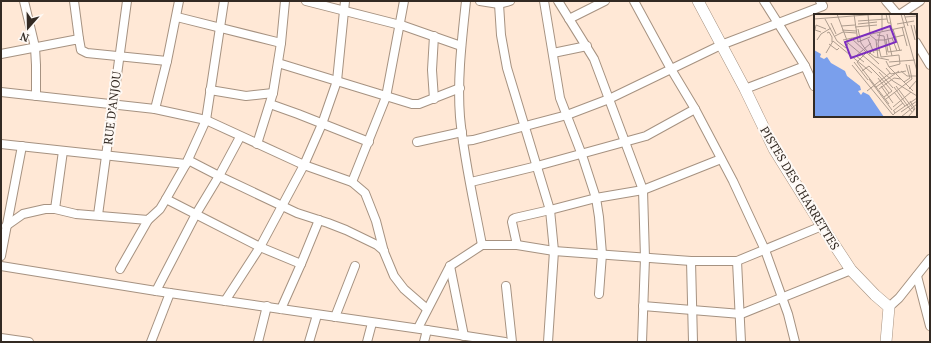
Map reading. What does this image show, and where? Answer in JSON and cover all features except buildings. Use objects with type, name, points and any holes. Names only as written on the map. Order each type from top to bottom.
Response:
[{"type":"main road","name":"PISTES DES CHARRETTES","points":[[698,1],[745,89],[774,149],[822,226],[851,270],[889,307]]},
{"type":"main road","points":[[886,342],[889,307]]},
{"type":"street","points":[[24,1],[35,47],[36,96]]},
{"type":"street","points":[[74,1],[81,50],[84,52],[167,61]]},
{"type":"street","name":"RUE D’ANJOU","points":[[98,215],[127,1]]},
{"type":"street","points":[[155,109],[177,17],[179,1]]},
{"type":"street","points":[[120,268],[148,220],[160,209],[166,199],[187,162],[206,120],[224,1]]},
{"type":"street","points":[[257,144],[273,94],[281,43],[285,1]]},
{"type":"street","points":[[306,1],[400,25],[461,46]]},
{"type":"street","points":[[225,301],[260,247],[304,165],[322,124],[337,81],[345,1]]},
{"type":"street","points":[[352,182],[386,97],[404,1]]},
{"type":"street","points":[[466,1],[461,46],[460,88],[462,132],[482,244]]},
{"type":"street","points":[[480,1],[499,4],[510,1]]},
{"type":"street","points":[[544,1],[560,98],[582,155],[596,198],[601,229],[602,254],[600,294]]},
{"type":"street","points":[[558,1],[587,46],[601,73],[624,143],[643,190],[645,258],[642,342]]},
{"type":"street","points":[[569,19],[605,1]]},
{"type":"street","points":[[634,1],[671,69],[695,109],[733,181],[765,250],[782,297],[794,342]]},
{"type":"street","points":[[764,1],[805,66],[814,86]]},
{"type":"street","points":[[463,141],[473,140],[567,115],[609,99],[722,45],[778,22],[823,6],[820,1]]},
{"type":"street","points":[[886,1],[897,14]]},
{"type":"street","points":[[900,14],[920,1]]},
{"type":"street","points":[[499,4],[504,53],[524,126],[550,210],[554,251],[548,342]]},
{"type":"street","points":[[177,17],[281,43]]},
{"type":"street","points":[[434,36],[432,70],[434,99]]},
{"type":"street","points":[[1,54],[79,39]]},
{"type":"street","points":[[917,44],[930,65]]},
{"type":"street","points":[[553,53],[587,46]]},
{"type":"street","points":[[278,63],[415,105],[460,88]]},
{"type":"street","points":[[745,89],[805,66]]},
{"type":"street","points":[[210,90],[246,96],[273,94]]},
{"type":"street","points":[[1,92],[155,109],[206,120],[240,137],[304,165],[352,182],[365,193],[376,221],[384,252],[394,276],[404,288],[427,309]]},
{"type":"street","points":[[270,104],[369,142]]},
{"type":"street","points":[[471,182],[582,155],[646,136],[695,109]]},
{"type":"street","points":[[417,142],[462,132]]},
{"type":"street","points":[[156,292],[196,214],[240,137]]},
{"type":"street","points":[[1,144],[187,162],[297,213],[328,222],[377,245],[384,252]]},
{"type":"street","points":[[1,256],[22,146]]},
{"type":"street","points":[[55,209],[63,151]]},
{"type":"street","points":[[517,245],[513,219],[596,198],[643,190],[721,160]]},
{"type":"street","points":[[166,199],[260,247],[301,264]]},
{"type":"street","points":[[6,226],[23,214],[46,209],[55,209],[76,214],[148,220]]},
{"type":"street","points":[[281,309],[318,220]]},
{"type":"street","points":[[418,328],[450,266],[482,244],[517,245],[554,251],[691,261],[737,260],[822,226]]},
{"type":"street","points":[[889,307],[899,298],[930,259]]},
{"type":"street","points":[[737,260],[741,314],[741,342]]},
{"type":"street","points":[[691,261],[694,342]]},
{"type":"street","points":[[1,266],[156,292],[267,306],[372,323],[418,328],[464,336],[477,340],[505,342]]},
{"type":"street","points":[[335,317],[355,266]]},
{"type":"street","points":[[450,266],[464,336]]},
{"type":"street","points":[[643,306],[741,314],[851,270]]},
{"type":"street","points":[[916,276],[930,326]]},
{"type":"street","points":[[506,286],[512,342]]},
{"type":"street","points":[[151,342],[170,293]]},
{"type":"street","points":[[258,342],[267,306]]},
{"type":"street","points":[[309,342],[317,315]]},
{"type":"street","points":[[367,342],[372,323]]},
{"type":"street","points":[[424,342],[427,330]]},
{"type":"street","points":[[1,338],[29,342]]}]
